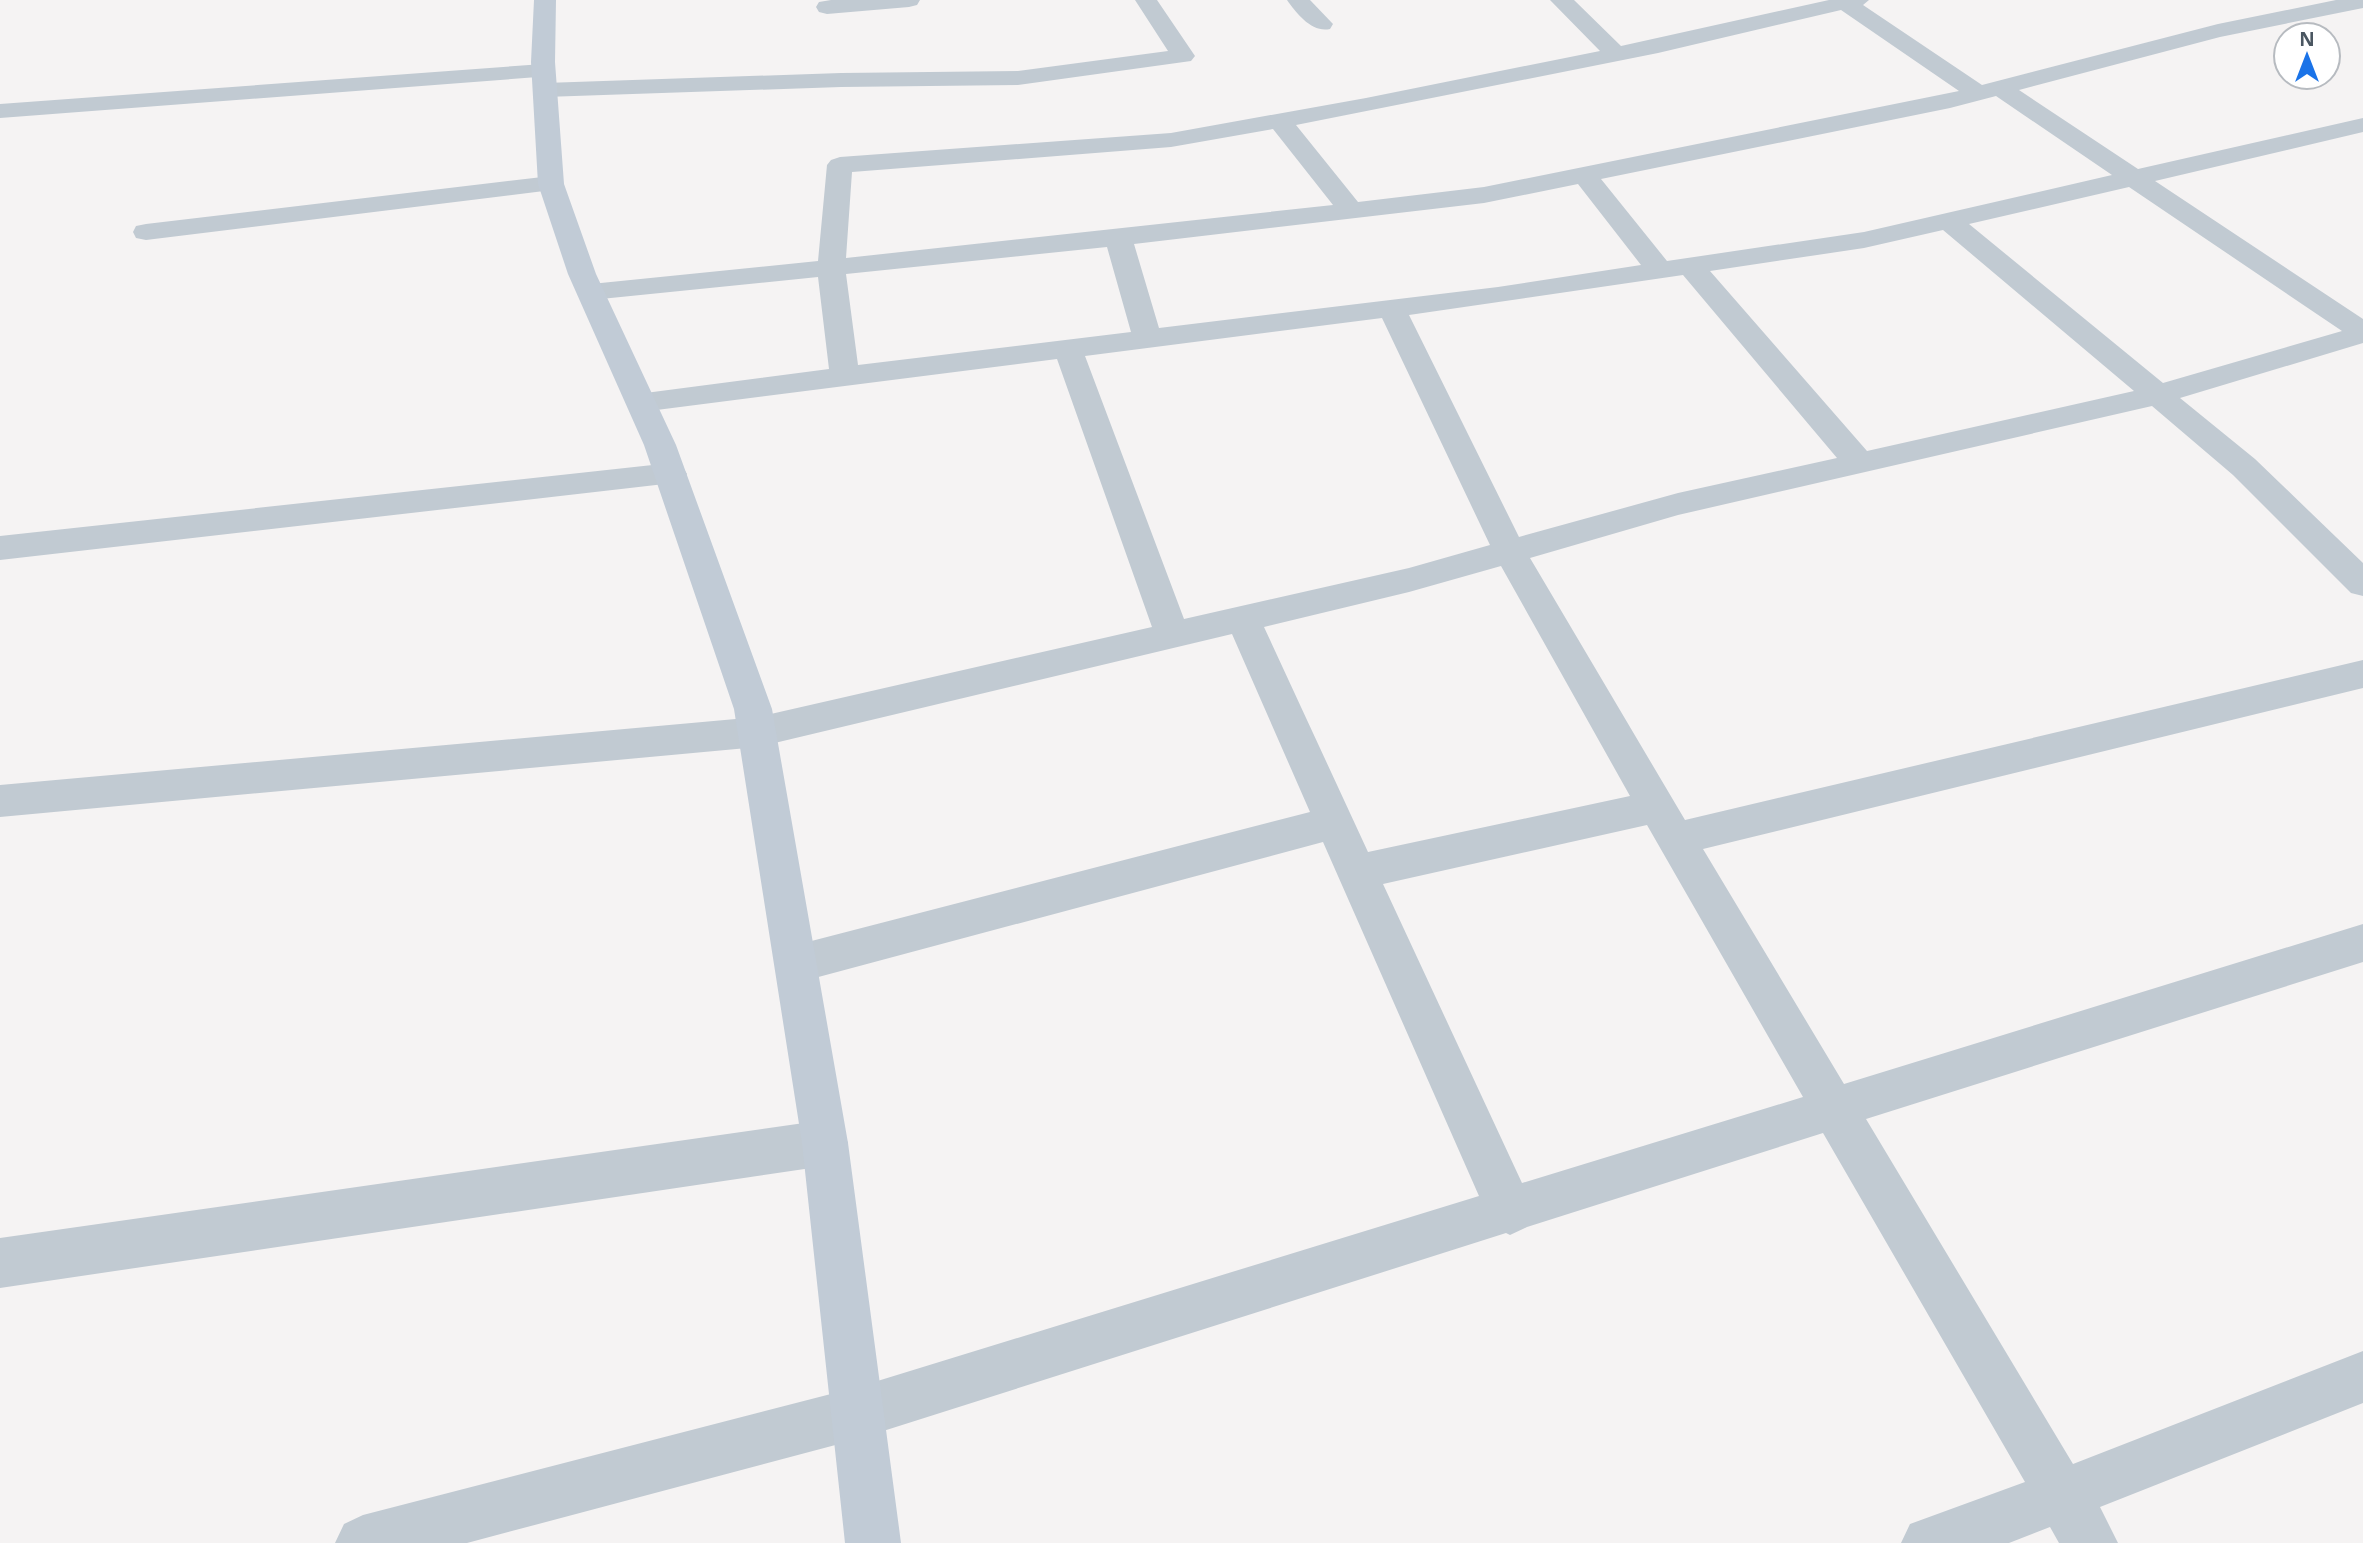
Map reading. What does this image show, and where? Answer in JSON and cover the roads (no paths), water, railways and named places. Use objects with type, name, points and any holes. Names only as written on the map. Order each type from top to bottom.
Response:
[{"type":"main road","points":[[545,0],[544,81],[551,184],[591,292],[670,474],[754,709],[825,1143],[873,1543]]},
{"type":"street","points":[[827,7],[909,0]]},
{"type":"street","points":[[0,111],[544,81],[1017,78],[1183,56],[1146,0]]},
{"type":"street","points":[[1298,0],[1322,24]]},
{"type":"street","points":[[1561,0],[1616,54]]},
{"type":"street","points":[[845,377],[831,268],[840,165],[1171,140],[1616,54],[1852,1],[1989,91],[2133,178],[2363,333]]},
{"type":"street","points":[[591,292],[1118,237],[1484,195],[1989,91],[2315,4],[2363,1]]},
{"type":"street","points":[[1280,121],[1351,210]]},
{"type":"street","points":[[640,402],[1392,309],[1864,240],[2363,125]]},
{"type":"street","points":[[1584,175],[1660,271]]},
{"type":"street","points":[[146,232],[551,184]]},
{"type":"street","points":[[1948,220],[2244,467],[2363,584]]},
{"type":"street","points":[[1118,237],[1148,339]]},
{"type":"street","points":[[1690,267],[1859,463]]},
{"type":"street","points":[[1392,309],[1510,552],[1666,823],[2090,1543]]},
{"type":"street","points":[[0,802],[758,732],[1409,580],[1678,504],[2119,406],[2363,333]]},
{"type":"street","points":[[1068,349],[1173,636]]},
{"type":"street","points":[[0,548],[670,474]]},
{"type":"street","points":[[1243,620],[1510,1211]]},
{"type":"street","points":[[1357,872],[1666,823],[2363,674]]},
{"type":"street","points":[[796,964],[1335,822]]},
{"type":"street","points":[[363,1543],[858,1413],[2363,943]]},
{"type":"street","points":[[0,1263],[825,1143]]},
{"type":"street","points":[[1929,1543],[1998,1520],[2363,1377]]}]
